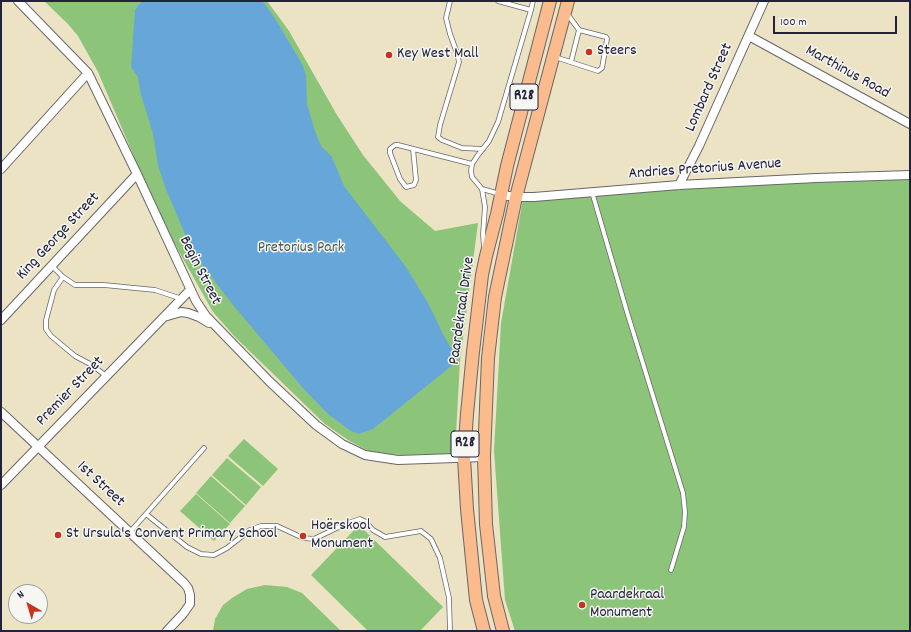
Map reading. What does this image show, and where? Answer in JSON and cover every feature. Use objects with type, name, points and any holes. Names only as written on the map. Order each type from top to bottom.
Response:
[{"type":"main road","name":"Paardekraal Drive","points":[[484,631],[476,600],[467,509],[464,458],[473,352],[482,276],[486,256],[502,195],[507,166],[550,1]]},
{"type":"main road","name":"Paardekraal Drive","points":[[503,631],[494,596],[486,524],[484,457],[488,358],[495,297],[523,166],[566,6]]},
{"type":"street","name":"Begin Street","points":[[18,1],[88,73],[137,174],[190,290],[206,316],[296,406],[316,425],[342,444],[365,454],[398,460],[484,457]]},
{"type":"street","name":"Lombard Street","points":[[679,185],[699,146],[764,1]]},
{"type":"street","name":"Marthinus Road","points":[[749,36],[910,124]]},
{"type":"street","points":[[1,170],[88,73]]},
{"type":"street","name":"King George Street","points":[[1,320],[137,174]]},
{"type":"street","name":"Andries Pretorius Avenue","points":[[502,195],[516,198],[540,197],[679,185],[910,175]]},
{"type":"street","name":"Premier Street","points":[[1,486],[161,318],[190,290]]},
{"type":"street","points":[[161,318],[174,314],[188,313],[199,317],[205,322],[216,325]]},
{"type":"street","name":"1st Street","points":[[1,412],[180,578],[188,588],[190,604],[167,631]]},
{"type":"lane","points":[[450,1],[446,18],[450,34],[458,53],[459,62],[438,132],[438,137],[462,148],[483,149]]},
{"type":"lane","points":[[498,1],[531,10]]},
{"type":"lane","points":[[486,256],[483,245],[485,207],[482,189],[472,177],[470,171],[472,164],[489,141],[498,122],[533,1]]},
{"type":"lane","points":[[566,6],[579,30],[571,62]]},
{"type":"lane","points":[[553,57],[598,71],[602,68],[607,39],[606,37],[579,30]]},
{"type":"lane","points":[[413,150],[416,180],[414,185],[406,187],[400,179],[392,158],[390,149],[395,145],[472,164]]},
{"type":"lane","points":[[482,189],[502,195]]},
{"type":"lane","points":[[592,192],[629,319],[683,493],[685,512],[684,527],[671,570]]},
{"type":"lane","points":[[52,265],[63,278],[75,285],[104,285],[155,290],[182,299]]},
{"type":"lane","points":[[63,278],[54,290],[46,320],[46,329],[51,336],[75,356],[92,365],[106,376]]},
{"type":"lane","points":[[130,532],[204,448]]},
{"type":"lane","points":[[146,514],[187,547],[201,554],[214,555],[227,548],[250,530],[261,526],[277,526],[303,538],[314,539],[360,519],[366,522],[373,530],[385,536],[421,531],[431,538],[440,558],[449,598],[450,631]]},
{"type":"green space","name":"Pretorius Park","points":[[44,1],[267,1],[289,31],[337,115],[363,155],[400,201],[435,231],[478,223],[460,361],[455,452],[449,454],[403,455],[368,451],[348,440],[325,424],[235,337],[213,312],[173,241],[135,159],[98,72],[78,36]]},
{"type":"green space","points":[[910,176],[910,631],[515,631],[505,600],[494,451],[501,323],[524,193]]},
{"type":"green space","points":[[244,439],[278,469],[263,486],[228,456]]},
{"type":"green space","points":[[227,458],[261,487],[246,505],[212,475]]},
{"type":"green space","points":[[211,476],[245,506],[230,523],[196,493]]},
{"type":"green space","points":[[196,494],[230,524],[214,541],[180,511]]},
{"type":"green space","points":[[359,525],[443,607],[420,631],[368,631],[311,575]]},
{"type":"green space","points":[[265,585],[287,587],[302,593],[341,631],[213,631],[215,619],[223,605],[247,589]]},
{"type":"water","name":"Pretorius Park","points":[[142,1],[260,1],[264,3],[276,20],[302,64],[306,75],[307,104],[321,146],[332,157],[344,186],[406,267],[428,303],[455,355],[456,360],[454,364],[373,429],[359,434],[351,431],[328,414],[302,387],[233,305],[203,266],[185,234],[165,187],[158,165],[153,134],[140,91],[138,77],[131,67],[135,10]]},
{"type":"place","name":"Steers","points":[[589,52]]},
{"type":"place","name":"Key West Mall","points":[[389,55]]},
{"type":"place","name":"St Ursula's Convent Primary School","points":[[58,535]]},
{"type":"place","name":"Hoërskool Monument","points":[[303,536]]},
{"type":"place","name":"Paardekraal Monument","points":[[582,605]]}]
